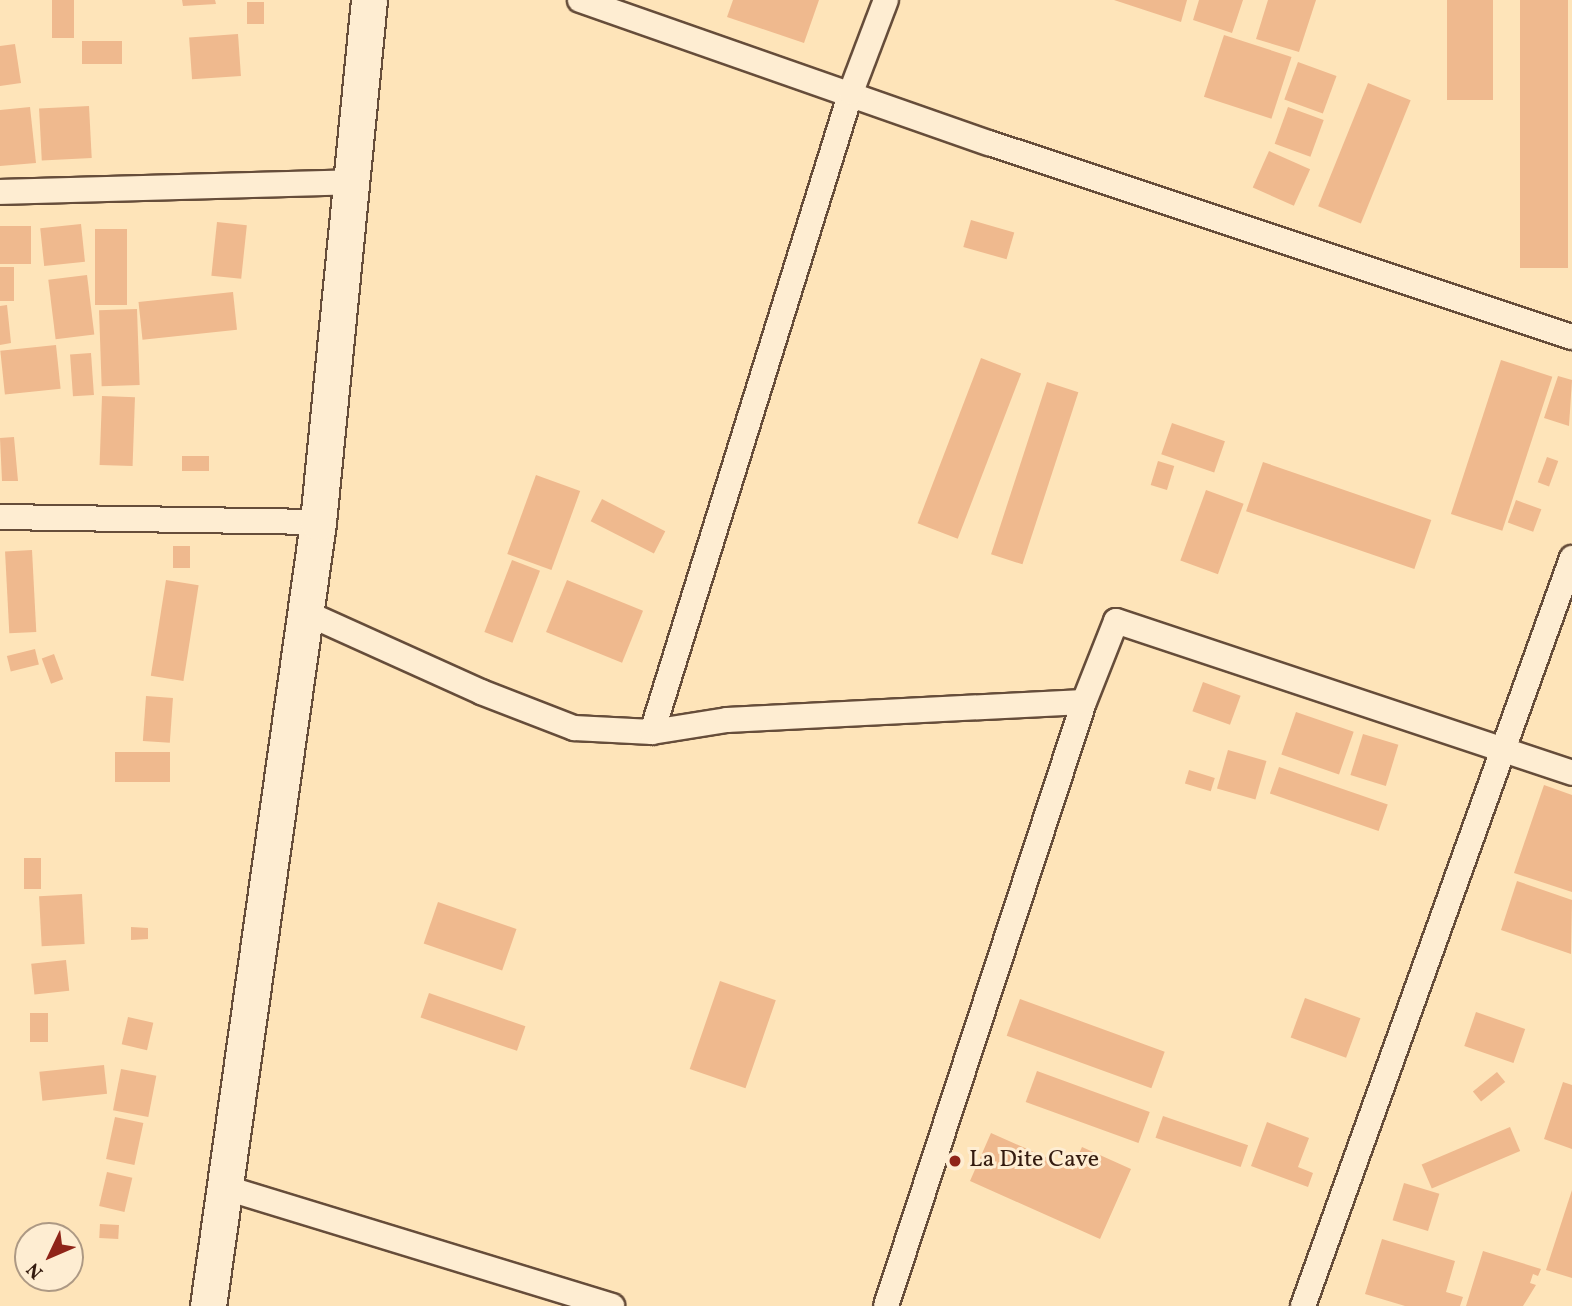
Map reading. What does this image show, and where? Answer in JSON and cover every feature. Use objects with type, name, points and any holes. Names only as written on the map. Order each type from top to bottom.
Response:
[{"type":"main road","points":[[208,1306],[302,611],[318,522],[349,182],[369,0]]},
{"type":"street","points":[[580,0],[851,92],[989,143],[1572,337]]},
{"type":"street","points":[[652,732],[851,92],[886,0]]},
{"type":"street","points":[[0,192],[349,182]]},
{"type":"street","points":[[0,517],[318,522]]},
{"type":"street","points":[[1303,1306],[1572,558]]},
{"type":"street","points":[[302,611],[481,692],[574,728],[652,732],[727,720],[1084,702]]},
{"type":"street","points":[[886,1306],[1084,702],[1116,621],[1572,773]]},
{"type":"street","points":[[223,1187],[612,1306]]},
{"type":"building","points":[[52,0],[74,0],[74,38],[52,38]]},
{"type":"building","points":[[182,0],[215,0],[216,4],[183,6]]},
{"type":"building","points":[[733,0],[819,0],[804,43],[727,17]]},
{"type":"building","points":[[1114,0],[1187,0],[1181,22]]},
{"type":"building","points":[[1199,0],[1243,0],[1232,33],[1193,20]]},
{"type":"building","points":[[1268,0],[1316,0],[1299,52],[1256,39]]},
{"type":"building","points":[[1447,0],[1493,0],[1493,100],[1447,100]]},
{"type":"building","points":[[1520,0],[1568,0],[1568,268],[1520,268]]},
{"type":"building","points":[[247,2],[264,2],[264,24],[247,24]]},
{"type":"building","points":[[238,34],[241,76],[192,79],[189,37]]},
{"type":"building","points":[[1224,35],[1292,57],[1271,119],[1204,97]]},
{"type":"building","points":[[82,41],[122,41],[122,64],[82,64]]},
{"type":"building","points":[[15,44],[21,83],[0,86],[0,46]]},
{"type":"building","points":[[1298,62],[1337,76],[1323,114],[1284,100]]},
{"type":"building","points":[[1368,83],[1411,100],[1361,224],[1318,206]]},
{"type":"building","points":[[89,106],[92,158],[42,161],[39,109]]},
{"type":"building","points":[[30,107],[36,163],[0,166],[0,110]]},
{"type":"building","points":[[1288,107],[1324,120],[1310,157],[1275,144]]},
{"type":"building","points":[[1269,151],[1310,169],[1294,206],[1253,188]]},
{"type":"building","points":[[971,220],[1014,232],[1007,259],[963,247]]},
{"type":"building","points":[[217,222],[247,225],[241,279],[211,276]]},
{"type":"building","points":[[81,224],[85,262],[44,266],[40,228]]},
{"type":"building","points":[[0,226],[31,226],[31,264],[0,264]]},
{"type":"building","points":[[95,229],[127,229],[127,305],[95,305]]},
{"type":"building","points":[[0,267],[14,267],[14,301],[0,301]]},
{"type":"building","points":[[87,275],[94,335],[56,339],[48,280]]},
{"type":"building","points":[[233,292],[237,330],[142,340],[139,302]]},
{"type":"building","points":[[7,305],[11,343],[0,345],[0,306]]},
{"type":"building","points":[[137,309],[140,385],[102,386],[99,310]]},
{"type":"building","points":[[56,345],[61,389],[5,395],[0,351]]},
{"type":"building","points":[[91,353],[94,395],[73,396],[70,354]]},
{"type":"building","points":[[981,358],[1021,373],[958,539],[918,523]]},
{"type":"building","points":[[1501,360],[1552,377],[1502,531],[1451,514]]},
{"type":"building","points":[[1558,376],[1572,380],[1569,426],[1544,418]]},
{"type":"building","points":[[1047,382],[1078,392],[1022,564],[991,554]]},
{"type":"building","points":[[102,396],[135,397],[133,466],[100,465]]},
{"type":"building","points":[[1172,423],[1225,441],[1214,472],[1161,454]]},
{"type":"building","points":[[14,437],[18,481],[2,481],[0,438]]},
{"type":"building","points":[[182,456],[209,456],[209,471],[182,471]]},
{"type":"building","points":[[1547,457],[1558,461],[1549,486],[1538,482]]},
{"type":"building","points":[[1158,461],[1174,466],[1167,490],[1151,485]]},
{"type":"building","points":[[1263,462],[1431,520],[1414,569],[1246,511]]},
{"type":"building","points":[[536,475],[580,491],[551,570],[507,554]]},
{"type":"building","points":[[1206,490],[1244,504],[1218,574],[1180,560]]},
{"type":"building","points":[[602,499],[665,531],[654,554],[591,521]]},
{"type":"building","points":[[1516,500],[1541,509],[1533,532],[1508,523]]},
{"type":"building","points":[[173,546],[190,546],[190,568],[173,568]]},
{"type":"building","points":[[32,550],[36,632],[9,633],[5,551]]},
{"type":"building","points":[[512,560],[540,571],[512,643],[484,632]]},
{"type":"building","points":[[166,580],[199,585],[183,681],[151,676]]},
{"type":"building","points":[[567,580],[643,611],[622,663],[546,632]]},
{"type":"building","points":[[35,649],[39,665],[11,672],[7,656]]},
{"type":"building","points":[[54,654],[63,679],[51,684],[42,658]]},
{"type":"building","points":[[1203,682],[1241,696],[1230,725],[1192,711]]},
{"type":"building","points":[[146,696],[173,698],[170,743],[143,741]]},
{"type":"building","points":[[1296,712],[1354,732],[1339,774],[1281,755]]},
{"type":"building","points":[[1363,734],[1398,745],[1386,786],[1350,775]]},
{"type":"building","points":[[1228,750],[1266,761],[1255,799],[1217,788]]},
{"type":"building","points":[[115,752],[170,752],[170,782],[115,782]]},
{"type":"building","points":[[1279,767],[1388,804],[1379,831],[1270,793]]},
{"type":"building","points":[[1189,770],[1215,778],[1211,791],[1185,783]]},
{"type":"building","points":[[1544,785],[1572,795],[1572,892],[1514,873]]},
{"type":"building","points":[[24,858],[41,858],[41,889],[24,889]]},
{"type":"building","points":[[1517,881],[1572,900],[1571,954],[1501,930]]},
{"type":"building","points":[[82,894],[85,944],[42,946],[39,896]]},
{"type":"building","points":[[438,902],[516,929],[502,971],[424,944]]},
{"type":"building","points":[[131,927],[148,928],[148,939],[131,940]]},
{"type":"building","points":[[66,960],[69,991],[34,994],[31,964]]},
{"type":"building","points":[[720,981],[776,1000],[746,1088],[690,1069]]},
{"type":"building","points":[[429,993],[525,1026],[517,1051],[421,1018]]},
{"type":"building","points":[[1305,998],[1360,1018],[1346,1058],[1291,1037]]},
{"type":"building","points":[[1020,999],[1165,1052],[1151,1088],[1007,1036]]},
{"type":"building","points":[[1476,1012],[1525,1029],[1513,1063],[1464,1046]]},
{"type":"building","points":[[30,1013],[48,1013],[48,1042],[30,1042]]},
{"type":"building","points":[[128,1017],[153,1023],[147,1050],[122,1044]]},
{"type":"building","points":[[104,1065],[107,1094],[42,1101],[39,1072]]},
{"type":"building","points":[[121,1069],[156,1076],[148,1117],[113,1110]]},
{"type":"building","points":[[1037,1071],[1150,1112],[1138,1143],[1026,1102]]},
{"type":"building","points":[[1497,1072],[1505,1082],[1481,1102],[1473,1092]]},
{"type":"building","points":[[1563,1082],[1572,1085],[1572,1149],[1544,1139]]},
{"type":"building","points":[[1163,1116],[1248,1145],[1241,1167],[1156,1138]]},
{"type":"building","points":[[115,1117],[143,1123],[134,1165],[106,1159]]},
{"type":"building","points":[[1267,1122],[1309,1138],[1298,1167],[1313,1173],[1308,1187],[1251,1166]]},
{"type":"building","points":[[1510,1127],[1520,1151],[1432,1188],[1422,1165]]},
{"type":"building","points":[[991,1133],[1072,1169],[1082,1147],[1131,1169],[1100,1239],[970,1181]]},
{"type":"building","points":[[107,1172],[132,1178],[124,1212],[99,1206]]},
{"type":"building","points":[[1404,1183],[1439,1194],[1428,1231],[1393,1220]]},
{"type":"building","points":[[1572,1190],[1572,1278],[1546,1270]]},
{"type":"building","points":[[100,1224],[119,1225],[118,1239],[99,1238]]},
{"type":"building","points":[[1382,1239],[1455,1261],[1446,1292],[1463,1297],[1460,1306],[1405,1306],[1365,1294]]},
{"type":"building","points":[[1483,1251],[1541,1269],[1538,1276],[1533,1274],[1530,1283],[1536,1285],[1523,1306],[1466,1306]]},
{"type":"place","name":"La Dite Cave","points":[[955,1161]]}]
